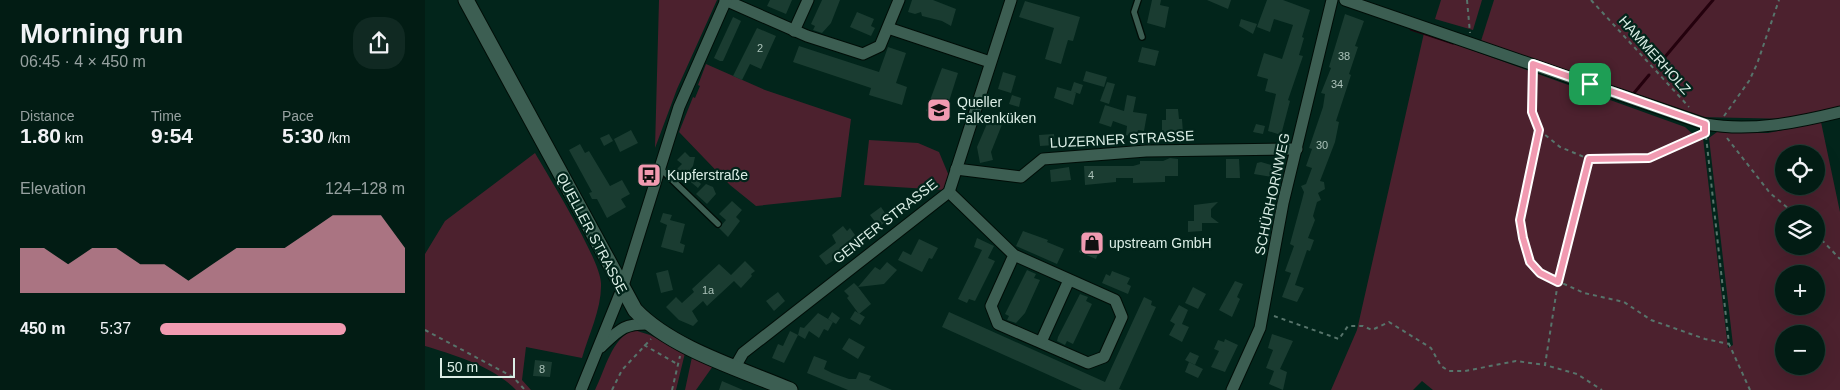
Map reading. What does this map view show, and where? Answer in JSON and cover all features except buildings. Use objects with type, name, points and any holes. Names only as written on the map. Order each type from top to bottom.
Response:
[{"type":"street","name":"QUELLER STRASSE","points":[[466,0],[635,310],[655,328],[684,344],[790,390]]},
{"type":"street","points":[[581,390],[622,289],[657,170],[688,85],[725,0],[794,31],[863,54],[880,46],[899,0]]},
{"type":"street","points":[[794,31],[808,0]]},
{"type":"street","name":"GENFER STRASSE","points":[[735,367],[743,353],[949,192],[1011,0]]},
{"type":"street","name":"SCHÜRHORNWEG","points":[[1232,390],[1255,344],[1263,313],[1283,203],[1332,0]]},
{"type":"street","points":[[1345,0],[1705,124],[1744,127],[1787,125],[1840,112]]},
{"type":"street","points":[[888,28],[990,62]]},
{"type":"street","name":"LUZERNER STRASSE","points":[[957,169],[1021,177],[1043,159],[1146,151],[1297,149]]},
{"type":"street","points":[[949,192],[1013,255],[1115,300],[1122,317],[1104,358],[1088,363],[998,324],[991,306],[1013,255]]},
{"type":"street","points":[[1041,342],[1069,280]]},
{"type":"street","points":[[598,350],[618,330],[629,325],[655,328]]},
{"type":"lane","points":[[1138,0],[1135,12],[1143,38]]},
{"type":"lane","points":[[657,170],[664,172],[717,224]]},
{"type":"path","points":[[1467,0],[1472,43]]},
{"type":"path","name":"HAMMERHOLZ","points":[[1591,0],[1705,124]]},
{"type":"path","points":[[1779,0],[1757,64],[1749,81],[1717,126],[1770,192],[1785,205]]},
{"type":"path","points":[[1533,64],[1532,112],[1539,130],[1560,147],[1589,159],[1649,158],[1705,133],[1729,344],[1751,390]]},
{"type":"path","points":[[1539,130],[1520,220],[1530,262],[1540,273],[1584,293],[1624,302],[1651,320],[1705,339],[1729,344]]},
{"type":"path","points":[[1545,365],[1558,282],[1589,159]]},
{"type":"path","points":[[1825,244],[1840,260]]},
{"type":"path","points":[[1263,313],[1339,339],[1348,326],[1363,326],[1372,330],[1389,322],[1431,348],[1441,366],[1449,371],[1516,361],[1545,365],[1577,374],[1602,390]]},
{"type":"path","points":[[612,390],[622,370],[644,345],[655,328]]},
{"type":"path","points":[[425,330],[513,377],[525,390]]},
{"type":"path","points":[[671,390],[684,344]]},
{"type":"path","points":[[644,345],[677,364]]},
{"type":"shaded area","points":[[659,0],[717,0],[677,89],[655,148]]},
{"type":"shaded area","points":[[1441,0],[1482,0],[1473,30],[1435,19]]},
{"type":"shaded area","points":[[1494,0],[1840,0],[1840,106],[1786,119],[1698,117],[1481,41]]},
{"type":"shaded area","points":[[1424,33],[1685,127],[1697,138],[1703,138],[1728,348],[1733,345],[1709,138],[1717,132],[1768,133],[1821,122],[1840,212],[1840,390],[1433,390],[1422,381],[1413,390],[1331,390],[1357,330]]},
{"type":"shaded area","points":[[706,64],[765,90],[851,119],[841,197],[756,206],[730,185],[679,132],[693,97],[695,98],[700,86],[698,85]]},
{"type":"shaded area","points":[[869,140],[918,143],[939,152],[949,176],[944,190],[864,185]]},
{"type":"shaded area","points":[[535,153],[584,238],[598,272],[601,292],[582,358],[526,347],[522,380],[531,390],[516,390],[485,368],[425,346],[425,254],[445,221]]},
{"type":"shaded area","points":[[634,330],[650,335],[685,353],[676,390],[595,390],[615,347],[626,334]]},
{"type":"shaded area","points":[[692,357],[713,366],[696,390],[685,390]]},
{"type":"waterway","points":[[1659,64],[1713,0]]},
{"type":"waterway","points":[[1411,29],[1453,43]]},
{"type":"waterway","points":[[1634,93],[1649,75]]},
{"type":"place","name":"Queller Falkenküken","points":[[939,110]]},
{"type":"place","name":"Kupferstraße","points":[[649,175]]},
{"type":"place","name":"upstream GmbH","points":[[1092,243]]},
{"type":"route","points":[[1533,64],[1590,84],[1705,124],[1705,133],[1691,137],[1649,158],[1589,159],[1558,282],[1540,273],[1530,262],[1520,220],[1539,136],[1539,130],[1535,125],[1532,112],[1533,64]]}]
